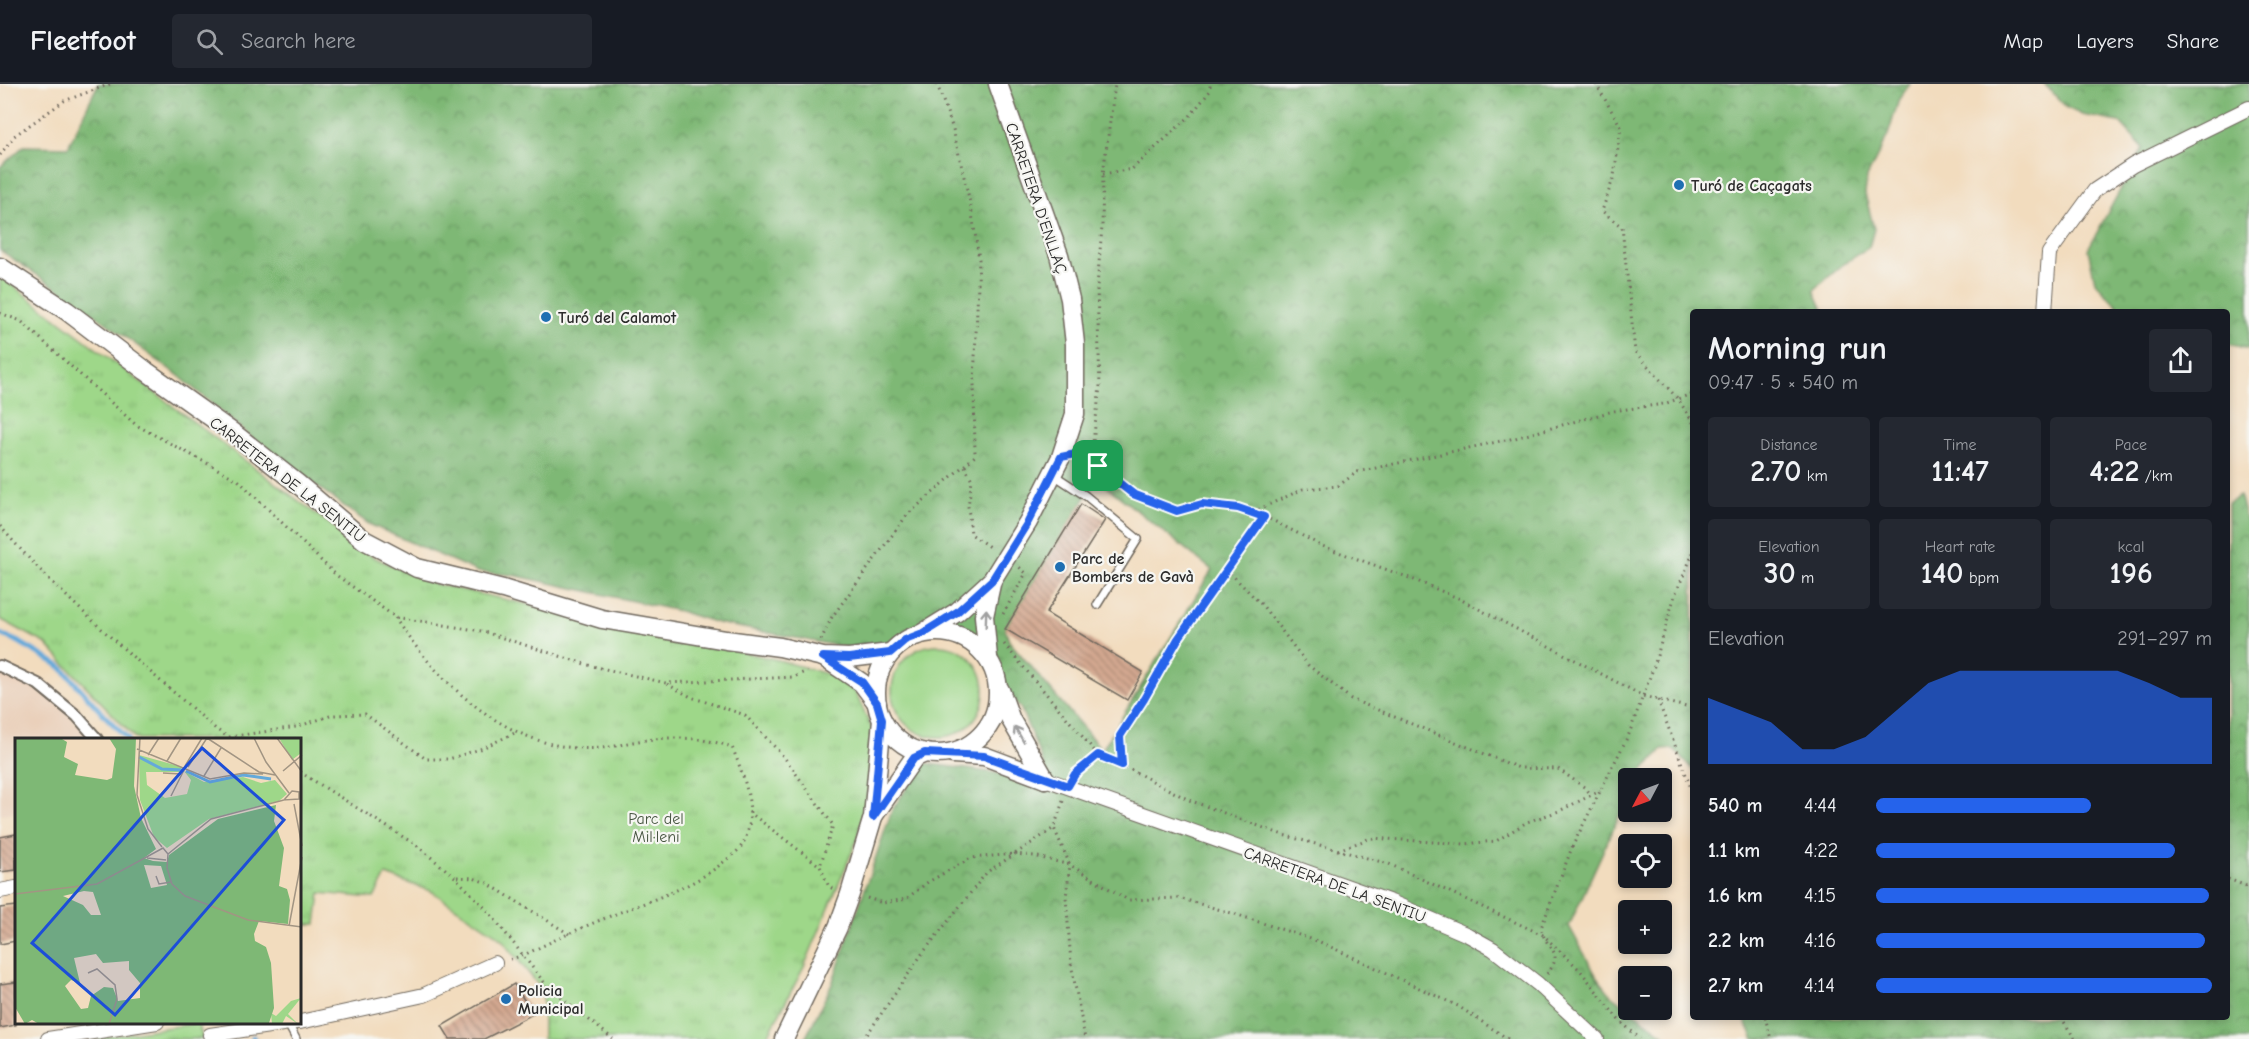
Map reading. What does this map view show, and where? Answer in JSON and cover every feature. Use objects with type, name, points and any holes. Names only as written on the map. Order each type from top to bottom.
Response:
[{"type":"street","name":"CARRETERA D'ENLLAÇ","points":[[923,633],[957,612],[992,580],[1028,522],[1057,465],[1075,414],[1075,344],[1070,299],[1059,255],[998,84]]},
{"type":"street","points":[[2045,309],[2049,253],[2095,190],[2133,165],[2249,108]]},
{"type":"street","name":"CARRETERA DE LA SENTIU","points":[[0,267],[67,311],[232,432],[364,540],[417,568],[502,589],[602,620],[819,655],[849,658],[890,653]]},
{"type":"street","name":"CARRETERA D'ENLLAÇ","points":[[988,657],[984,616],[992,580]]},
{"type":"street","points":[[784,1039],[838,927],[873,817],[880,711],[876,685],[881,668],[890,653],[905,640],[923,633],[941,631],[959,635],[975,644],[988,657],[1011,720],[1045,779]]},
{"type":"street","name":"CARRETERA DE LA SENTIU","points":[[819,655],[862,682],[880,711]]},
{"type":"street","points":[[0,666],[38,684],[77,717],[97,738]]},
{"type":"street","points":[[880,711],[893,735],[908,746],[925,753],[946,754],[964,748],[980,738],[991,723],[998,705],[999,686]]},
{"type":"street","points":[[873,817],[914,758],[925,753]]},
{"type":"street","name":"CARRETERA DE LA SENTIU","points":[[946,754],[984,756],[1391,902],[1468,935],[1493,949],[1538,984],[1597,1039]]},
{"type":"street","points":[[0,891],[15,888]]},
{"type":"street","points":[[302,1021],[424,995],[495,963]]},
{"type":"street","points":[[48,1039],[150,1024]]},
{"type":"street","points":[[209,1032],[285,1024]]},
{"type":"lane","points":[[1057,465],[1086,496],[1138,539],[1097,605]]},
{"type":"lane","points":[[295,1024],[296,1039]]},
{"type":"path","points":[[0,155],[14,136],[64,101],[110,84]]},
{"type":"path","points":[[819,655],[832,617],[907,515],[975,456],[974,383],[980,259],[953,129],[937,84]]},
{"type":"path","points":[[1098,466],[1093,442],[1100,387],[1097,287],[1102,227],[1103,174],[1115,84]]},
{"type":"path","points":[[1103,174],[1132,169],[1190,116],[1210,91],[1210,84]]},
{"type":"path","points":[[1596,84],[1621,127],[1614,176],[1602,211],[1622,227],[1635,352],[1678,399],[1690,418]]},
{"type":"path","points":[[1252,513],[1303,489],[1338,486],[1357,472],[1515,438],[1613,411],[1664,404],[1690,394]]},
{"type":"path","points":[[1057,465],[1081,453],[1133,494],[1177,511],[1202,504],[1238,508],[1264,517],[1322,546],[1407,576],[1458,598],[1643,696],[1690,708]]},
{"type":"path","points":[[965,466],[972,480],[968,506],[971,534],[993,550]]},
{"type":"path","points":[[1122,765],[1120,736],[1178,639],[1264,517]]},
{"type":"path","points":[[0,526],[28,559],[123,648],[229,738],[296,727],[333,715],[365,714],[426,759],[449,759],[480,749],[518,731]]},
{"type":"path","points":[[1538,984],[1556,963],[1554,951],[1541,928],[1562,869],[1629,734],[1654,666],[1675,595],[1690,560]]},
{"type":"path","points":[[998,622],[1026,573],[1018,566]]},
{"type":"path","points":[[1226,569],[1262,605],[1308,665],[1351,699],[1519,768],[1558,769],[1584,787],[1590,795]]},
{"type":"path","points":[[395,617],[410,639],[443,677],[479,710],[540,741],[578,748],[610,747],[633,742],[692,737],[732,747],[739,764],[748,797],[749,825],[740,848],[711,873],[685,887],[652,898],[524,955],[495,963]]},
{"type":"path","points":[[1000,639],[1098,755],[1189,800],[1283,835],[1389,864],[1543,934],[1580,970],[1618,1019],[1640,1039]]},
{"type":"path","points":[[666,684],[691,697],[745,715],[784,756],[833,825],[820,866]]},
{"type":"path","points":[[1658,700],[1690,785]]},
{"type":"path","points":[[864,1039],[922,954],[987,872],[1054,828],[1068,786],[1075,774],[1098,755]]},
{"type":"path","points":[[302,773],[416,845],[455,877],[489,912],[547,986],[613,1039]]},
{"type":"path","points":[[1338,850],[1371,838],[1464,844],[1496,841],[1527,822],[1559,811],[1602,790]]},
{"type":"path","points":[[749,812],[820,866],[829,887],[839,890]]},
{"type":"path","points":[[1054,828],[1070,866],[1066,897],[1071,963],[1085,1039]]},
{"type":"path","points":[[867,898],[883,903],[906,899],[928,882],[971,858],[1015,854],[1034,856],[1070,866],[1128,900],[1179,898],[1320,942],[1458,1006],[1508,1039]]},
{"type":"path","points":[[455,877],[472,878],[487,884],[569,934]]},
{"type":"path","points":[[2230,880],[2249,887]]},
{"type":"path","points":[[1766,1020],[1772,1039]]},
{"type":"path","points":[[2063,1020],[2075,1039]]},
{"type":"shaded area","points":[[0,671],[17,677],[55,700],[90,738],[15,738],[15,812],[0,815]]},
{"type":"green space","points":[[98,84],[1910,84],[1899,99],[1888,135],[1867,177],[1865,194],[1874,229],[1869,247],[1841,266],[1814,290],[1823,309],[1690,309],[1690,767],[1674,749],[1662,750],[1645,768],[1618,768],[1618,818],[1569,926],[1597,977],[1618,1000],[1618,1020],[1644,1020],[1670,1039],[805,1039],[832,984],[892,810],[924,763],[996,773],[1053,788],[1021,709],[948,613],[889,642],[849,648],[717,623],[679,611],[513,575],[478,572],[369,524],[263,447],[179,376],[76,301],[0,250],[0,167],[24,146],[68,147]],"holes":[[[1097,479],[1212,570],[1102,750],[1009,641],[1005,629]]]},
{"type":"green space","points":[[2044,84],[2249,84],[2249,349],[2230,344],[2230,309],[2120,309],[2095,282],[2088,249],[2143,148],[2119,122],[2082,115],[2067,108]]},
{"type":"green space","name":"Parc del Mil·leni","points":[[0,276],[373,557],[431,583],[778,660],[831,675],[854,690],[872,729],[873,771],[857,840],[804,967],[766,1039],[543,1039],[543,991],[500,937],[431,891],[386,875],[374,898],[320,893],[316,924],[302,924],[302,738],[135,738],[45,643],[0,619]]},
{"type":"green space","points":[[2239,496],[2249,529],[2249,1039],[1754,1039],[1745,1020],[2230,1020],[2230,502]]},
{"type":"green space","points":[[929,645],[947,645],[964,652],[977,665],[984,682],[984,700],[977,717],[964,730],[947,737],[929,737],[912,730],[899,717],[892,700],[892,682],[899,665],[912,652]]},
{"type":"green space","points":[[198,1024],[203,1039],[89,1039]]},
{"type":"building","name":"Parc de Bombers de Gavà","points":[[1081,504],[1105,520],[1046,613],[1143,672],[1127,700],[1005,629]]},
{"type":"building","points":[[15,834],[15,870],[0,872],[0,837]]},
{"type":"building","points":[[15,906],[15,941],[0,944],[0,908]]},
{"type":"building","points":[[15,982],[16,1025],[0,1028],[0,984]]},
{"type":"building","name":"Policia Municipal","points":[[514,984],[533,1014],[484,1039],[450,1039],[442,1026]]},
{"type":"waterway","points":[[0,634],[19,642],[61,667],[127,738]]},
{"type":"place","name":"Turó de Caçagats","points":[[1679,185]]},
{"type":"place","name":"Turó del Calamot","points":[[546,317]]},
{"type":"place","name":"Parc de Bombers de Gavà","points":[[1060,567]]},
{"type":"place","name":"Policia Municipal","points":[[506,999]]},
{"type":"route","points":[[1081,453],[1098,466],[1133,494],[1177,511],[1202,504],[1238,508],[1264,517],[1178,639],[1120,736],[1122,765],[1098,755],[1075,774],[1068,786],[984,756],[925,753],[914,758],[873,817],[882,720],[877,703],[862,682],[823,657],[849,658],[890,653],[905,640],[923,633],[957,612],[992,580],[1028,522],[1061,457],[1081,453]]}]
